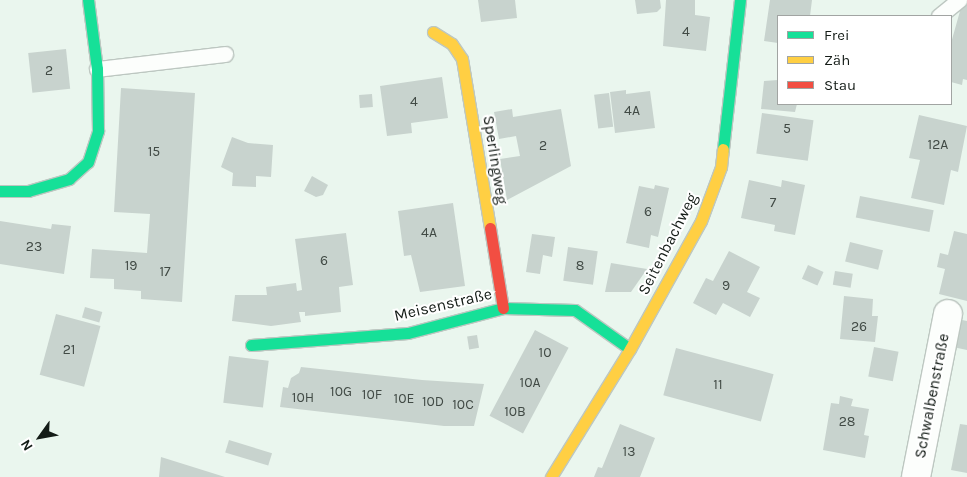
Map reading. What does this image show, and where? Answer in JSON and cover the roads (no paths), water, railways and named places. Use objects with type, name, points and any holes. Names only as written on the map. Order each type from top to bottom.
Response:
[{"type":"street","points":[[0,191],[28,191],[69,179],[88,162],[98,130],[97,69],[88,0]]},
{"type":"street","name":"Seitenbachweg","points":[[551,477],[630,350],[702,221],[721,167],[740,0]]},
{"type":"street","name":"Sperlingweg","points":[[433,32],[452,44],[462,59],[503,308]]},
{"type":"street","name":"Meisenstraße","points":[[251,346],[408,333],[503,308],[575,310],[630,350]]},
{"type":"street","name":"Schwalbenstraße","points":[[916,477],[948,314]]},
{"type":"lane","points":[[939,15],[960,0]]},
{"type":"lane","points":[[97,69],[224,54]]}]
